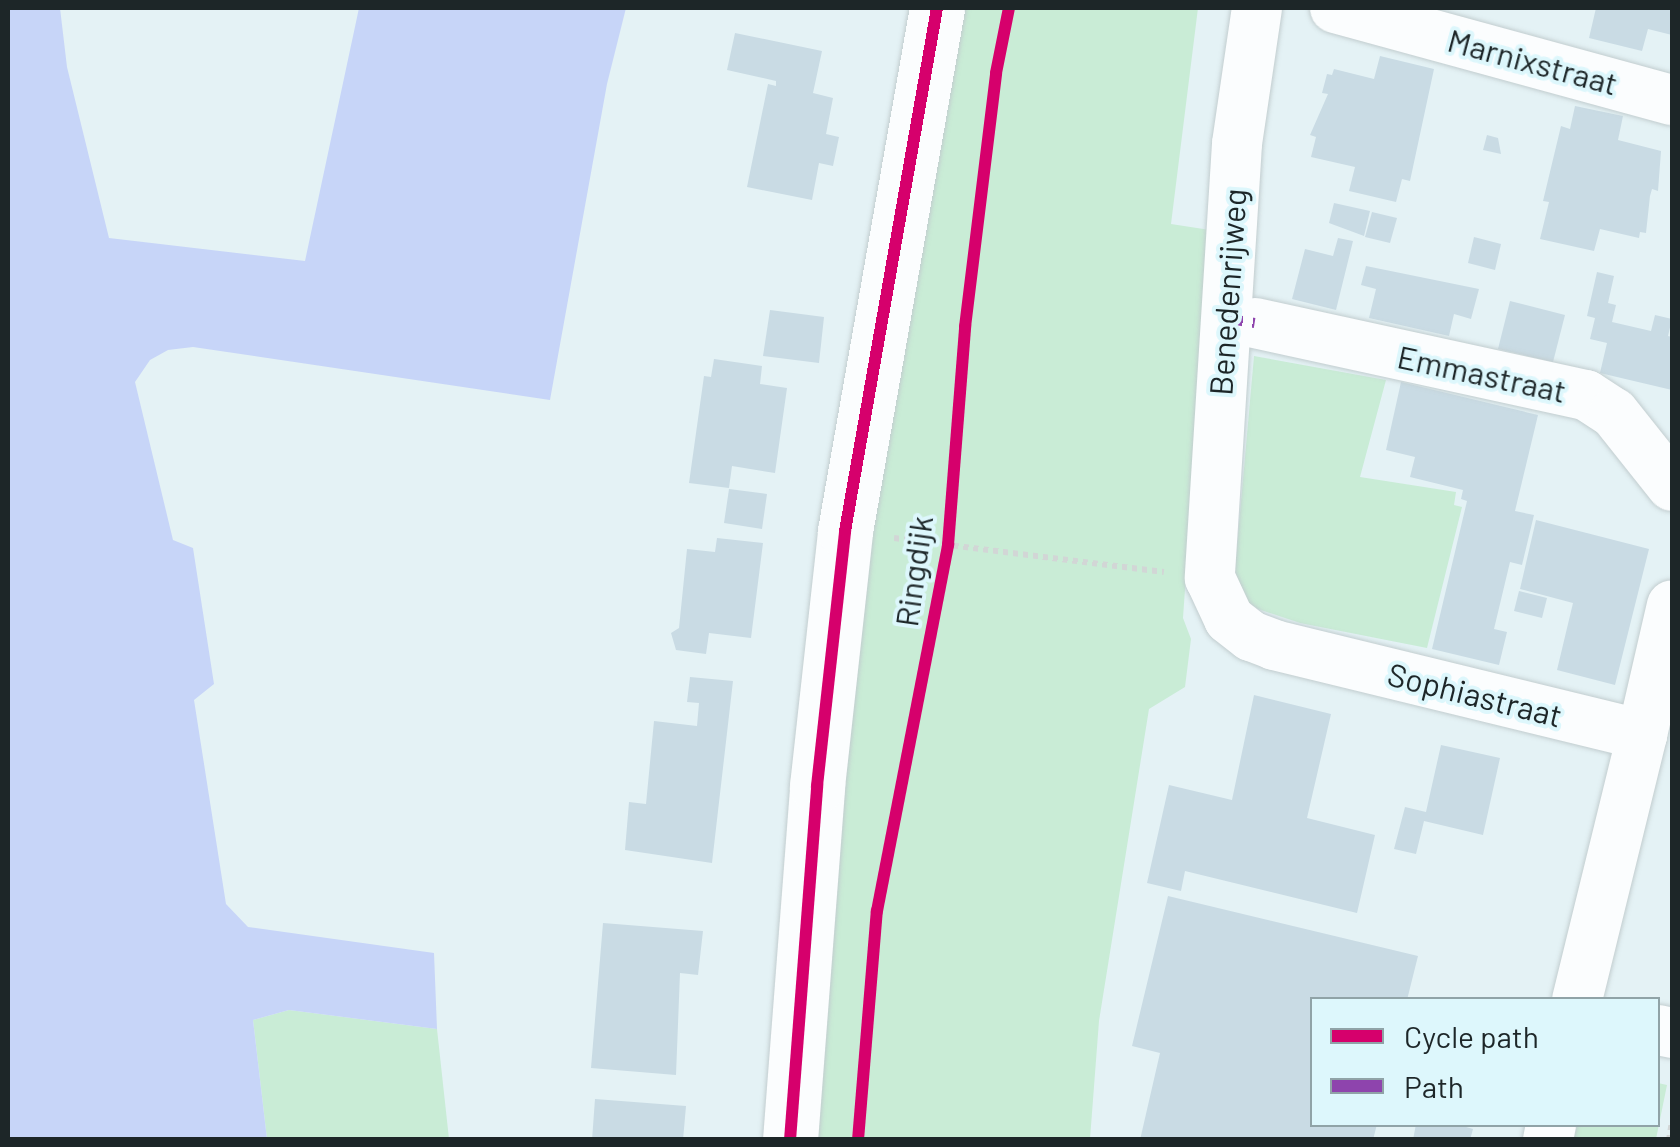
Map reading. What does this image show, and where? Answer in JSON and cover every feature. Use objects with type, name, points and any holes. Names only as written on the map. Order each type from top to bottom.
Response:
[{"type":"street","points":[[790,1140],[817,786],[844,531],[938,8]]},
{"type":"street","name":"Benedenrijweg","points":[[1210,578],[1237,144],[1257,8]]},
{"type":"street","name":"Marnixstraat","points":[[1335,8],[1672,100]]},
{"type":"street","name":"Emmastraat","points":[[1255,323],[1586,396],[1614,413],[1672,486]]},
{"type":"street","name":"Sophiastraat","points":[[1210,578],[1229,620],[1250,636],[1642,735]]},
{"type":"street","points":[[1578,997],[1672,605]]},
{"type":"path","points":[[896,539],[1210,578]]},
{"type":"path","points":[[1668,1140],[1672,1120]]},
{"type":"green space","points":[[961,8],[1198,8],[1171,224],[1210,230],[1183,618],[1191,639],[1185,687],[1149,709],[1099,1021],[1090,1139],[813,1140],[839,806],[871,525]]},
{"type":"green space","points":[[1254,356],[1386,380],[1360,477],[1456,492],[1454,505],[1462,507],[1427,648],[1300,623],[1258,609],[1240,598],[1234,581]]},
{"type":"green space","points":[[289,1010],[437,1029],[449,1139],[267,1139],[253,1020]]},
{"type":"green space","points":[[1660,1083],[1667,1085],[1660,1119]]},
{"type":"green space","points":[[1577,1127],[1658,1127],[1656,1139],[1574,1139]]},
{"type":"water","points":[[8,8],[60,8],[67,67],[109,238],[305,261],[359,8],[626,8],[607,84],[550,400],[193,347],[168,350],[150,360],[135,382],[173,540],[193,548],[214,684],[194,700],[226,904],[248,927],[434,953],[437,1029],[289,1010],[253,1020],[267,1139],[8,1139]]},
{"type":"building","points":[[1596,8],[1672,8],[1672,35],[1648,29],[1642,51],[1589,38]]},
{"type":"building","points":[[735,33],[822,51],[813,93],[833,98],[826,134],[839,137],[833,166],[819,163],[812,200],[747,187],[768,84],[776,86],[776,81],[727,70]]},
{"type":"building","points":[[1380,56],[1434,69],[1410,181],[1402,179],[1396,202],[1349,191],[1355,167],[1311,157],[1316,137],[1310,135],[1328,94],[1322,93],[1327,74],[1332,75],[1334,69],[1374,79]]},
{"type":"building","points":[[1575,106],[1623,116],[1618,140],[1661,151],[1658,191],[1652,189],[1646,233],[1640,232],[1639,238],[1600,229],[1594,251],[1540,239],[1549,202],[1543,201],[1561,126],[1570,129]]},
{"type":"building","points":[[1487,135],[1498,138],[1501,154],[1483,150]]},
{"type":"building","points":[[1334,203],[1370,211],[1364,236],[1329,223]]},
{"type":"building","points":[[1372,212],[1397,218],[1390,243],[1365,237]]},
{"type":"building","points":[[1474,237],[1501,244],[1495,270],[1468,263]]},
{"type":"building","points":[[1338,238],[1353,241],[1336,310],[1292,299],[1305,249],[1333,256]]},
{"type":"building","points":[[1366,266],[1479,289],[1471,319],[1454,314],[1449,336],[1369,318],[1376,289],[1361,285]]},
{"type":"building","points":[[1597,272],[1614,276],[1608,303],[1616,305],[1612,322],[1651,331],[1655,315],[1672,319],[1668,336],[1672,337],[1672,390],[1600,373],[1607,343],[1590,339],[1595,318],[1587,316]]},
{"type":"building","points":[[1510,301],[1565,315],[1553,362],[1498,349]]},
{"type":"building","points":[[770,310],[824,317],[819,363],[763,356]]},
{"type":"building","points":[[714,359],[762,366],[760,384],[787,388],[775,473],[732,466],[729,488],[689,483],[704,376],[711,377]]},
{"type":"building","points":[[1401,382],[1538,415],[1515,511],[1534,515],[1522,565],[1510,562],[1494,629],[1507,632],[1499,665],[1432,649],[1467,501],[1461,499],[1463,490],[1410,477],[1415,457],[1386,450]]},
{"type":"building","points":[[729,489],[767,494],[762,529],[724,523]]},
{"type":"building","points":[[1536,520],[1649,549],[1615,685],[1557,670],[1573,603],[1520,589]]},
{"type":"building","points":[[717,538],[763,543],[751,638],[709,633],[706,654],[676,650],[671,633],[679,628],[687,549],[715,552]]},
{"type":"building","points":[[1519,591],[1547,598],[1542,618],[1514,611]]},
{"type":"building","points":[[690,677],[733,681],[712,863],[625,850],[629,802],[646,804],[654,721],[697,726],[699,703],[687,702]]},
{"type":"building","points":[[1254,695],[1331,714],[1307,818],[1375,835],[1357,913],[1185,871],[1181,891],[1147,883],[1169,785],[1232,800]]},
{"type":"building","points":[[1441,745],[1500,758],[1483,835],[1424,821],[1416,854],[1394,849],[1405,807],[1426,812]]},
{"type":"building","points":[[1168,896],[1418,956],[1408,997],[1310,997],[1310,1127],[1376,1127],[1373,1140],[1140,1140],[1160,1053],[1132,1046]]},
{"type":"building","points":[[603,923],[703,931],[698,975],[680,973],[676,1075],[591,1068]]},
{"type":"building","points":[[595,1099],[686,1106],[683,1140],[592,1140]]},
{"type":"building","points":[[1415,1127],[1473,1129],[1470,1140],[1413,1140]]},
{"type":"marked path","points":[[1223,318],[1255,323]]},
{"type":"cycle path","points":[[790,1140],[817,786],[845,531],[937,8]]},
{"type":"cycle path","name":"Ringdijk","points":[[858,1140],[877,911],[948,545],[965,327],[996,73],[1009,8]]}]
